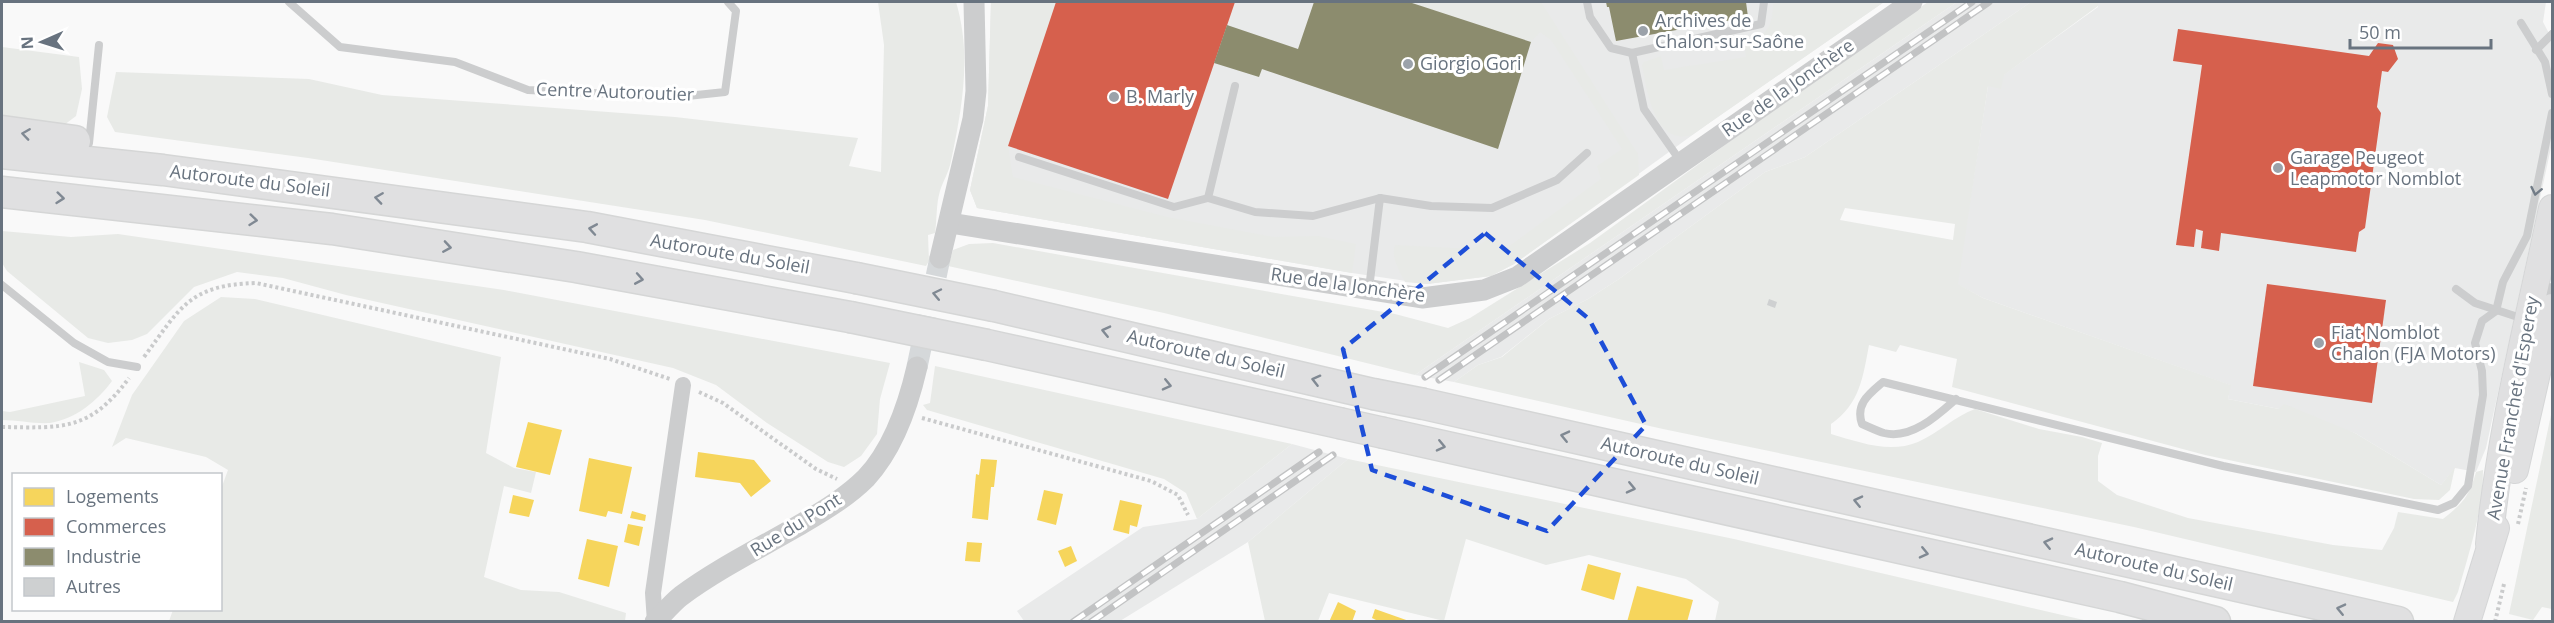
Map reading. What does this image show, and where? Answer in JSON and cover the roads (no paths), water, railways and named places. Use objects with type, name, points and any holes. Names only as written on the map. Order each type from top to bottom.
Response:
[{"type":"highway","points":[[2,131],[89,142],[163,170]]},
{"type":"highway","name":"Autoroute du Soleil","points":[[2,153],[163,170],[587,227],[856,278],[994,306],[1373,394],[2398,621]]},
{"type":"highway","name":"Autoroute du Soleil","points":[[2,192],[332,229],[576,267],[850,317],[1384,433],[2120,597],[2215,621]]},
{"type":"main road","name":"Avenue Franchet d'Esperey","points":[[2467,621],[2489,544],[2511,488],[2544,312],[2553,208]]},
{"type":"street","points":[[963,2],[976,91]]},
{"type":"street","points":[[940,258],[973,119],[976,91],[974,2]]},
{"type":"street","name":"Rue de la Jonchère","points":[[950,223],[1422,298],[1484,290],[1517,277],[1912,2]]},
{"type":"street","name":"Rue du Pont","points":[[655,621],[680,597],[726,567],[832,506],[866,477],[887,448],[904,413],[917,367]]},
{"type":"street","points":[[655,621],[653,593],[683,385]]},
{"type":"lane","name":"Centre Autoroutier","points":[[289,2],[340,47],[455,62],[528,90],[678,97],[725,92],[736,11],[728,2]]},
{"type":"lane","points":[[1587,2],[1590,16],[1611,48],[1632,53],[1761,24],[1764,2]]},
{"type":"lane","points":[[2521,23],[2545,62],[2553,94]]},
{"type":"lane","points":[[2536,50],[2553,34]]},
{"type":"lane","points":[[89,142],[99,45]]},
{"type":"lane","points":[[1632,53],[1644,109],[1681,162]]},
{"type":"lane","points":[[1208,198],[1235,86]]},
{"type":"lane","points":[[1956,399],[1932,420],[1905,432],[1886,434],[1862,424],[1859,414],[1863,399],[1883,382],[1956,399],[2223,466],[2438,510],[2454,503],[2468,486],[2483,395],[2482,371],[2475,342],[2482,321],[2496,311],[2503,282],[2527,236],[2553,113]]},
{"type":"lane","points":[[1019,157],[1174,207],[1208,198],[1255,212],[1313,216],[1380,198],[1431,206],[1491,208],[1557,180],[1587,153]]},
{"type":"lane","points":[[1369,290],[1380,198]]},
{"type":"lane","points":[[2,285],[74,343],[108,363],[137,367]]},
{"type":"lane","points":[[2456,289],[2475,303],[2496,311],[2544,312]]},
{"type":"tunnel","points":[[917,367],[940,258]]},
{"type":"railway","points":[[1425,377],[1972,2]]},
{"type":"railway","points":[[1439,380],[1989,2]]},
{"type":"railway","points":[[1073,622],[1319,452]]},
{"type":"railway","points":[[1091,622],[1333,455]]},
{"type":"place","name":"Archives de Chalon-sur-Saône","points":[[1643,31]]},
{"type":"place","name":"Giorgio Gori","points":[[1408,64]]},
{"type":"place","name":"B. Marly","points":[[1114,97]]},
{"type":"place","name":"Garage Peugeot Leapmotor Nomblot","points":[[2278,168]]},
{"type":"place","name":"Fiat Nomblot Chalon (FJA Motors)","points":[[2319,343]]}]
